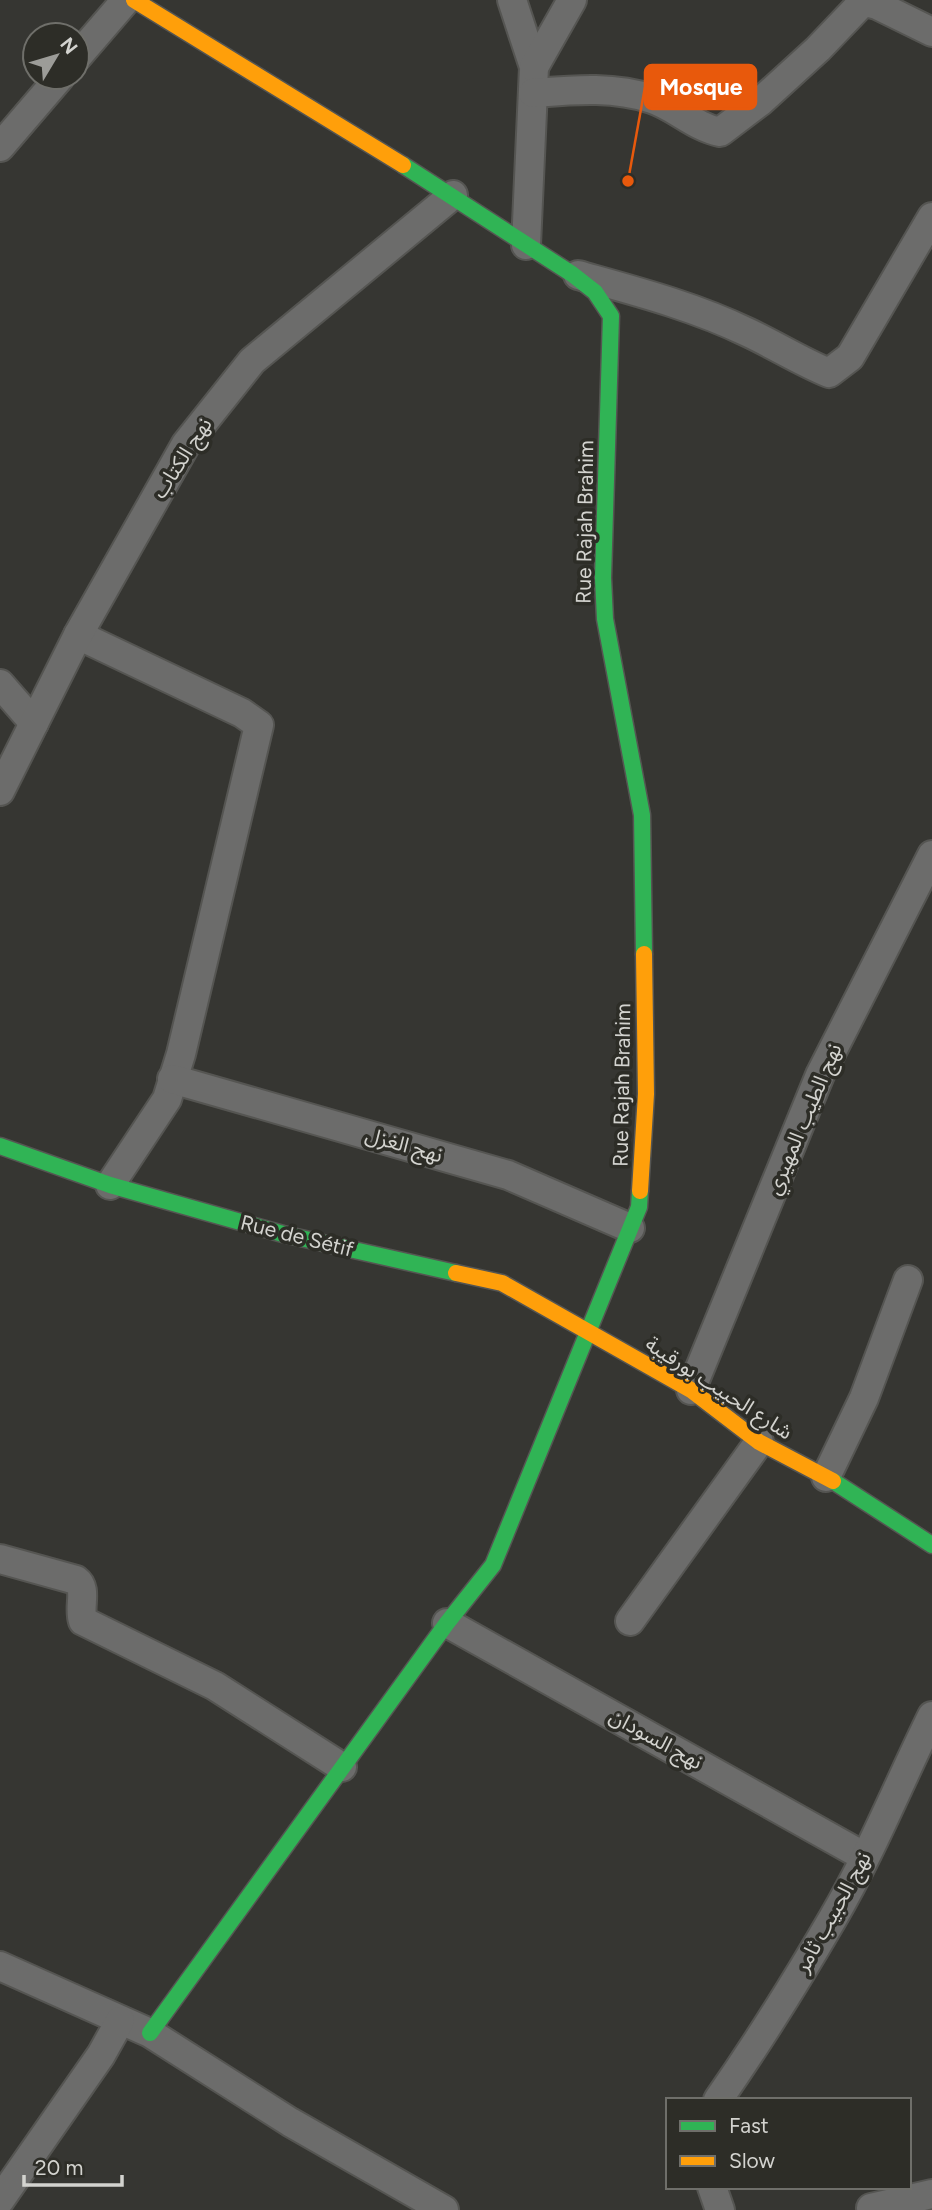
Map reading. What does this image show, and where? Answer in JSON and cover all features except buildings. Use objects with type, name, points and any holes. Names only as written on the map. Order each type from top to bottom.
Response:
[{"type":"street","points":[[91,41],[126,0]]},
{"type":"street","name":"Rue Rajah Brahim","points":[[134,0],[453,195],[526,246],[574,275],[606,306],[611,316],[603,578],[605,620],[642,815],[646,1094],[639,1207],[493,1565],[342,1766],[150,2033]]},
{"type":"street","points":[[512,0],[533,80],[526,246]]},
{"type":"street","points":[[533,80],[572,0]]},
{"type":"street","points":[[533,80],[650,99],[678,110],[709,130],[720,132],[761,101],[866,2],[871,2],[932,33]]},
{"type":"street","points":[[0,147],[48,91]]},
{"type":"street","name":"نهج الكتاب","points":[[0,791],[78,635],[186,444],[252,361],[453,195]]},
{"type":"street","points":[[574,275],[662,298],[746,331],[829,373],[850,357],[932,217]]},
{"type":"street","points":[[78,635],[242,713],[259,725],[181,1054],[167,1099],[110,1185]]},
{"type":"street","points":[[0,684],[34,723]]},
{"type":"street","name":"نهج الطيب المهيري","points":[[691,1390],[820,1075],[932,855]]},
{"type":"street","name":"نهج الغزل","points":[[172,1079],[508,1175],[630,1228]]},
{"type":"street","name":"Rue de Sétif","points":[[0,1146],[110,1185],[283,1234],[502,1283],[589,1332]]},
{"type":"street","points":[[826,1477],[864,1398],[908,1280]]},
{"type":"street","name":"شارع الحبيب بورقيبة","points":[[589,1332],[691,1390],[759,1442],[826,1477],[932,1545]]},
{"type":"street","points":[[630,1621],[759,1442]]},
{"type":"street","points":[[0,1559],[81,1583],[80,1612],[83,1621],[215,1686],[342,1766]]},
{"type":"street","name":"نهج السودان","points":[[447,1623],[865,1857]]},
{"type":"street","name":"نهج الحبيب ثامر","points":[[719,2098],[834,1917],[888,1813],[932,1716]]},
{"type":"street","points":[[0,1966],[150,2033],[290,2122],[444,2210]]},
{"type":"street","points":[[0,2200],[101,2054],[120,2021]]},
{"type":"street","points":[[713,2189],[720,2210]]},
{"type":"street","points":[[869,2209],[932,2194]]},
{"type":"traffic: fast","points":[[403,165],[572,274],[595,292],[611,316],[603,578],[605,619],[642,815],[644,954]]},
{"type":"traffic: fast","points":[[0,1146],[110,1185],[283,1234],[456,1273]]},
{"type":"traffic: fast","points":[[150,2033],[447,1623],[493,1565],[639,1207],[640,1191]]},
{"type":"traffic: fast","points":[[833,1481],[932,1545]]},
{"type":"traffic: slow","points":[[134,0],[403,165]]},
{"type":"traffic: slow","points":[[640,1191],[646,1094],[644,954]]},
{"type":"traffic: slow","points":[[456,1273],[502,1283],[691,1390],[759,1442],[833,1481]]},
{"type":"place","name":"Mosque","points":[[628,181]]}]
